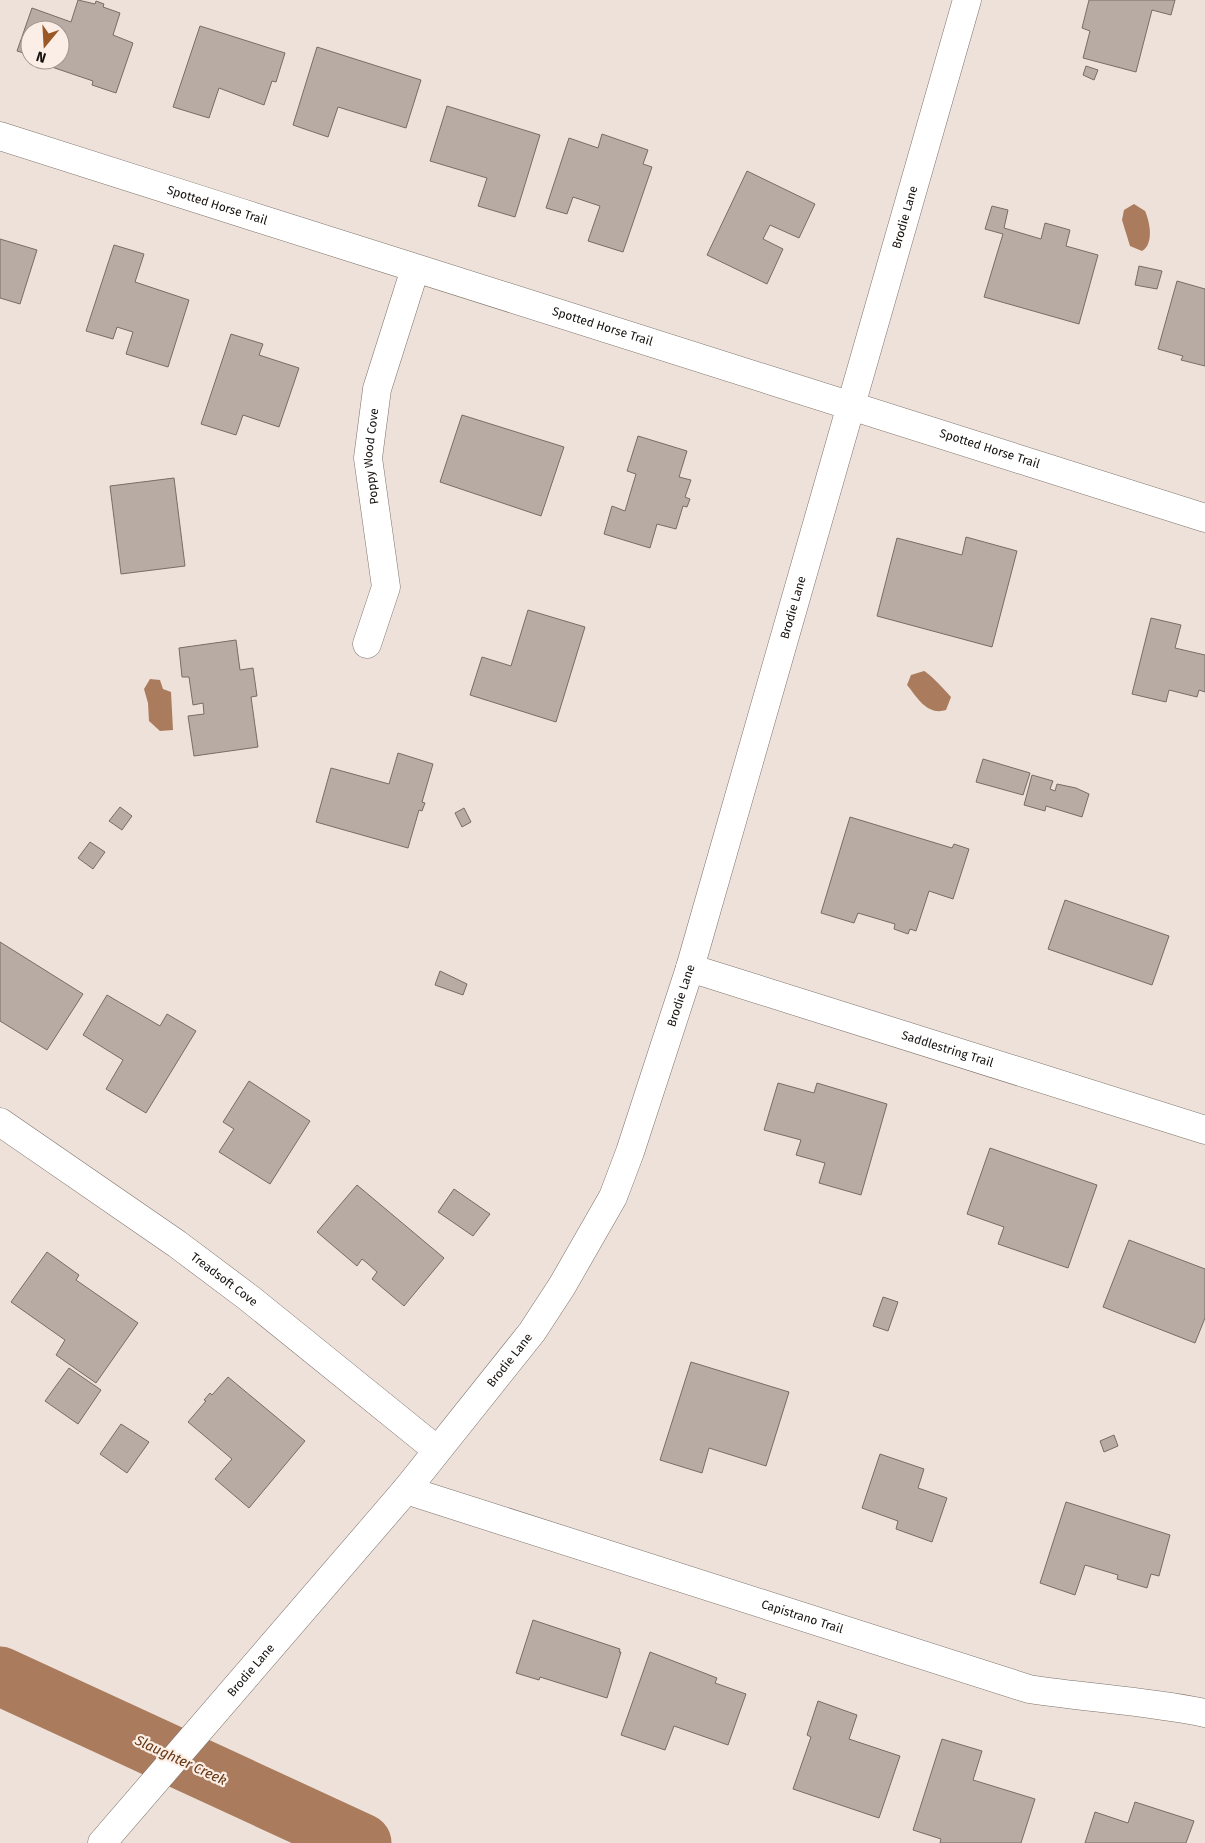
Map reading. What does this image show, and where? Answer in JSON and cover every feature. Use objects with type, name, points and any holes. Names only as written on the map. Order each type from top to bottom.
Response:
[{"type":"street","name":"Brodie Lane","points":[[102,1843],[406,1490],[532,1332],[562,1286],[613,1197],[630,1152],[690,968],[967,0]]},
{"type":"street","name":"Spotted Horse Trail","points":[[0,136],[415,269],[852,403],[1205,518]]},
{"type":"street","name":"Poppy Wood Cove","points":[[368,644],[386,587],[368,458],[377,389],[415,269]]},
{"type":"street","name":"Saddlestring Trail","points":[[690,968],[1205,1130]]},
{"type":"street","name":"Treadsoft Cove","points":[[0,1122],[169,1238],[250,1298],[438,1450]]},
{"type":"street","name":"Capistrano Trail","points":[[406,1490],[1029,1688],[1086,1698],[1168,1705],[1205,1713]]},
{"type":"shaded area","points":[[1134,204],[1145,211],[1150,232],[1146,248],[1142,251],[1130,246],[1122,220],[1124,210]]},
{"type":"shaded area","points":[[924,671],[951,697],[946,710],[939,711],[928,708],[907,685],[911,675]]},
{"type":"shaded area","points":[[150,679],[160,680],[163,689],[171,692],[173,730],[160,731],[149,721],[148,703],[144,689]]},
{"type":"building","points":[[78,0],[95,4],[96,1],[104,4],[103,7],[120,13],[113,35],[133,43],[116,93],[92,85],[93,81],[61,70],[70,70],[71,22]]},
{"type":"building","points":[[1089,0],[1175,0],[1171,15],[1152,10],[1136,72],[1083,58],[1090,31],[1082,28]]},
{"type":"building","points":[[32,8],[65,20],[28,20]]},
{"type":"building","points":[[200,26],[285,53],[276,82],[272,81],[264,105],[219,88],[209,118],[173,107]]},
{"type":"building","points":[[317,47],[421,80],[406,128],[338,107],[328,137],[293,125]]},
{"type":"building","points":[[1086,66],[1098,70],[1094,80],[1083,75]]},
{"type":"building","points":[[447,106],[540,135],[515,217],[478,206],[487,178],[430,161]]},
{"type":"building","points":[[602,134],[648,150],[643,164],[652,167],[623,252],[588,241],[600,206],[573,197],[567,214],[546,208],[569,138],[598,148]]},
{"type":"building","points":[[747,171],[815,204],[799,238],[770,225],[763,239],[783,249],[767,284],[707,255]]},
{"type":"building","points":[[992,206],[1008,210],[1004,228],[1041,239],[1045,223],[1070,230],[1066,246],[1098,255],[1079,324],[984,297],[1003,234],[985,229]]},
{"type":"building","points":[[0,239],[37,250],[20,304],[0,298]]},
{"type":"building","points":[[114,245],[144,254],[135,282],[189,300],[168,367],[126,354],[133,332],[117,327],[113,339],[86,331]]},
{"type":"building","points":[[1139,266],[1162,271],[1157,289],[1135,285]]},
{"type":"building","points":[[1177,281],[1205,289],[1205,366],[1181,360],[1183,356],[1158,349]]},
{"type":"building","points":[[231,334],[263,344],[259,355],[299,368],[279,427],[243,415],[236,435],[201,424]]},
{"type":"building","points":[[462,415],[564,447],[541,516],[440,482]]},
{"type":"building","points":[[638,436],[687,451],[679,477],[691,480],[685,497],[690,499],[687,507],[683,506],[676,529],[657,524],[650,548],[604,534],[612,506],[625,511],[636,474],[627,471]]},
{"type":"building","points":[[174,478],[185,566],[121,574],[110,486]]},
{"type":"building","points":[[966,537],[1017,551],[992,647],[877,616],[897,538],[962,555]]},
{"type":"building","points":[[528,610],[585,627],[556,722],[470,695],[482,657],[511,666]]},
{"type":"building","points":[[1151,618],[1181,625],[1175,648],[1205,655],[1205,692],[1199,690],[1197,697],[1169,690],[1166,702],[1132,694]]},
{"type":"building","points":[[236,640],[240,670],[253,668],[257,696],[251,697],[258,747],[194,756],[188,716],[204,714],[203,703],[193,705],[189,677],[182,677],[179,648]]},
{"type":"building","points":[[398,753],[433,764],[422,802],[425,803],[422,811],[419,810],[408,848],[316,822],[331,768],[389,784]]},
{"type":"building","points":[[983,759],[1030,773],[1023,795],[976,782]]},
{"type":"building","points":[[1032,775],[1053,781],[1050,789],[1055,791],[1057,784],[1076,788],[1089,794],[1082,817],[1046,806],[1045,811],[1024,805]]},
{"type":"building","points":[[120,807],[132,816],[122,830],[109,821]]},
{"type":"building","points":[[464,808],[471,822],[462,827],[455,813]]},
{"type":"building","points":[[850,817],[952,848],[954,844],[969,849],[953,899],[929,891],[916,931],[910,929],[908,934],[894,929],[895,924],[858,913],[854,923],[821,913]]},
{"type":"building","points":[[90,842],[105,852],[93,869],[78,858]]},
{"type":"building","points":[[1065,900],[1169,936],[1152,985],[1048,949]]},
{"type":"building","points":[[0,942],[83,994],[47,1050],[0,1021]]},
{"type":"building","points":[[440,971],[467,984],[463,995],[435,985]]},
{"type":"building","points":[[107,995],[160,1026],[167,1014],[196,1031],[146,1113],[106,1089],[123,1060],[83,1035]]},
{"type":"building","points":[[249,1081],[310,1121],[270,1184],[219,1152],[234,1129],[223,1122]]},
{"type":"building","points":[[778,1083],[814,1093],[817,1083],[887,1104],[861,1195],[819,1183],[825,1163],[796,1155],[801,1140],[764,1130]]},
{"type":"building","points":[[990,1148],[1097,1185],[1068,1268],[998,1244],[1004,1227],[967,1214]]},
{"type":"building","points":[[357,1185],[444,1258],[404,1306],[372,1279],[377,1272],[367,1263],[362,1259],[357,1266],[317,1232]]},
{"type":"building","points":[[454,1189],[490,1214],[473,1236],[438,1212]]},
{"type":"building","points":[[1129,1240],[1205,1269],[1205,1318],[1195,1343],[1103,1307]]},
{"type":"building","points":[[47,1252],[79,1275],[76,1280],[138,1323],[96,1383],[56,1355],[65,1340],[11,1302]]},
{"type":"building","points":[[883,1297],[898,1302],[888,1331],[873,1326]]},
{"type":"building","points":[[691,1362],[789,1392],[766,1466],[709,1448],[702,1473],[660,1460]]},
{"type":"building","points":[[69,1368],[101,1390],[78,1424],[45,1401]]},
{"type":"building","points":[[228,1377],[305,1441],[249,1508],[215,1479],[232,1459],[188,1422],[206,1401],[204,1400],[210,1393],[212,1395]]},
{"type":"building","points":[[121,1424],[149,1442],[127,1473],[100,1454]]},
{"type":"building","points":[[1114,1435],[1118,1446],[1104,1452],[1100,1441]]},
{"type":"building","points":[[880,1454],[924,1469],[918,1488],[947,1498],[932,1542],[896,1529],[898,1521],[862,1508]]},
{"type":"building","points":[[1066,1502],[1170,1535],[1159,1576],[1151,1574],[1147,1588],[1117,1579],[1118,1575],[1085,1565],[1075,1595],[1040,1583]]},
{"type":"building","points":[[533,1620],[620,1649],[619,1652],[621,1652],[607,1698],[540,1677],[539,1680],[516,1673]]},
{"type":"building","points":[[650,1652],[717,1678],[715,1683],[746,1694],[728,1745],[674,1726],[665,1750],[621,1735]]},
{"type":"building","points":[[818,1701],[857,1715],[849,1739],[900,1756],[879,1818],[793,1789],[811,1737],[807,1735]]},
{"type":"building","points":[[942,1739],[982,1751],[973,1780],[1035,1799],[1021,1843],[940,1843],[941,1839],[913,1830]]},
{"type":"building","points":[[1135,1802],[1194,1821],[1186,1843],[1085,1843],[1095,1812],[1128,1823]]},
{"type":"waterway","name":"Slaughter Creek","points":[[0,1676],[362,1843]]}]
